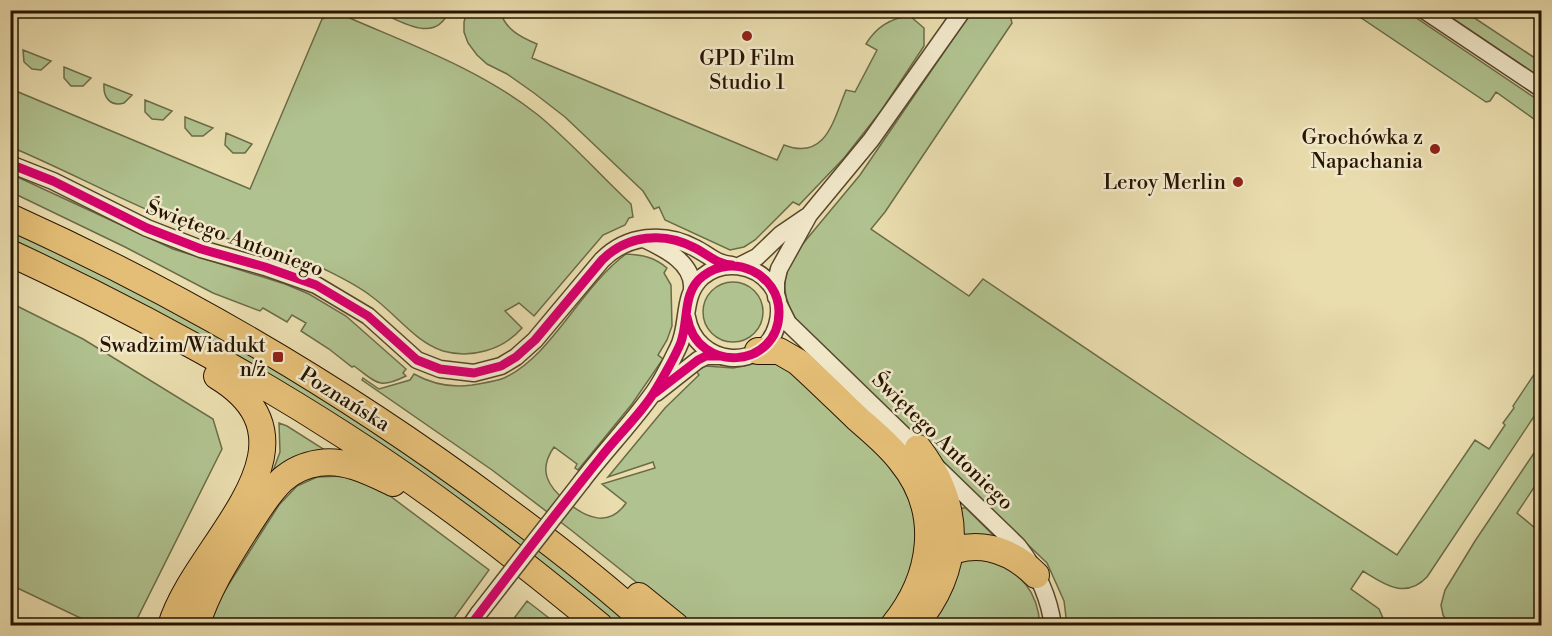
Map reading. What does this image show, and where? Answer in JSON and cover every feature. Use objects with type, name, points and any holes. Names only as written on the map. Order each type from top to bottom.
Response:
[{"type":"main road","name":"Poznańska","points":[[10,217],[166,293],[305,373],[430,455],[561,551],[650,626]]},
{"type":"main road","name":"Poznańska","points":[[10,253],[127,310],[307,413],[371,453],[506,550],[600,626]]},
{"type":"main road","points":[[127,310],[194,362],[241,393],[254,409],[263,433],[261,455],[248,493],[189,586],[171,626]]},
{"type":"main road","points":[[758,351],[778,351],[798,362],[897,455],[920,491],[928,520],[929,543],[923,572],[906,607],[893,626]]},
{"type":"main road","points":[[915,626],[938,590],[950,551],[952,522],[937,476],[918,448]]},
{"type":"main road","points":[[196,626],[218,574],[259,509],[282,480],[300,468],[321,462],[360,468],[450,509]]},
{"type":"main road","points":[[923,572],[934,560],[950,551],[973,546],[993,548],[1019,560],[1036,575]]},
{"type":"main road","points":[[561,551],[642,598],[676,626]]},
{"type":"street","points":[[652,395],[706,356],[736,358],[750,355],[768,342],[775,332],[778,319],[776,282],[779,269],[809,215],[871,140],[963,10]]},
{"type":"street","points":[[1424,10],[1542,90]]},
{"type":"street","name":"Świętego Antoniego","points":[[10,164],[53,182],[147,228],[201,249],[265,267],[316,285],[368,316],[417,360],[440,369],[458,372],[474,373],[491,369],[522,353],[611,251],[623,244],[656,237],[674,239],[700,251],[715,262],[736,266]]},
{"type":"street","points":[[720,356],[707,350],[697,341],[690,329],[687,303],[692,289],[710,271],[736,266],[757,257],[781,234],[809,215]]},
{"type":"street","points":[[644,239],[668,252],[687,267],[692,277],[692,289]]},
{"type":"street","points":[[736,266],[759,273],[770,284],[777,300]]},
{"type":"street","name":"Świętego Antoniego","points":[[777,300],[788,322],[1018,546],[1027,557],[1046,594],[1053,626]]},
{"type":"street","points":[[474,619],[652,395],[679,346],[687,317]]},
{"type":"green space","points":[[377,11],[449,11],[443,21],[435,27],[426,29],[417,28]]},
{"type":"green space","points":[[467,11],[500,11],[509,28],[537,44],[532,58],[777,160],[784,145],[798,149],[810,148],[826,135],[846,90],[855,92],[877,50],[866,44],[879,28],[890,21],[910,16],[924,28],[924,46],[881,111],[844,158],[799,205],[793,202],[755,240],[744,247],[730,250],[665,220],[659,207],[654,209],[643,191],[565,117],[477,55],[468,43],[464,32]]},
{"type":"green space","points":[[972,11],[1009,11],[1012,23],[885,212],[871,229],[969,296],[983,279],[1397,555],[1475,440],[1489,449],[1505,425],[1503,423],[1514,408],[1513,406],[1541,364],[1541,406],[1427,577],[1411,588],[1403,589],[1387,585],[1363,571],[1351,589],[1379,609],[1386,625],[1067,625],[1064,601],[1047,563],[800,326],[789,307],[785,289],[787,272],[796,252],[860,175]]},
{"type":"green space","points":[[1351,11],[1406,11],[1541,102],[1541,124],[1496,92],[1490,101],[1486,102]]},
{"type":"green space","points":[[1442,11],[1464,11],[1541,62],[1541,78]]},
{"type":"green space","points":[[338,13],[467,70],[515,98],[562,136],[631,204],[633,217],[629,218],[625,225],[603,235],[534,316],[519,303],[505,311],[522,328],[506,342],[496,347],[464,354],[433,347],[414,334],[366,292],[324,269],[309,262],[174,221],[11,147],[11,89],[250,189],[322,19]]},
{"type":"green space","points":[[23,50],[51,61],[41,70],[32,69],[24,62]]},
{"type":"green space","points":[[64,67],[91,78],[83,86],[71,86],[64,78]]},
{"type":"green space","points":[[104,84],[132,95],[124,103],[115,104],[106,97]]},
{"type":"green space","points":[[145,100],[172,111],[163,120],[152,119],[145,112]]},
{"type":"green space","points":[[185,117],[213,128],[203,136],[192,136],[185,128]]},
{"type":"green space","points":[[226,133],[252,144],[245,153],[233,153],[225,145]]},
{"type":"green space","points":[[11,174],[173,249],[285,284],[309,294],[346,316],[406,369],[403,373],[406,376],[389,383],[373,380],[301,331],[306,323],[292,315],[287,322],[263,308],[260,311],[213,293],[11,192]]},
{"type":"green space","points":[[11,227],[213,329],[430,466],[636,625],[615,625],[575,592],[11,242]]},
{"type":"green space","points":[[626,254],[648,257],[667,268],[664,273],[671,285],[672,326],[658,355],[663,359],[632,404],[578,470],[575,468],[577,464],[554,447],[546,463],[546,470],[554,490],[574,508],[590,516],[605,518],[612,516],[626,503],[602,484],[655,468],[653,462],[608,477],[665,408],[699,375],[696,371],[706,366],[733,368],[763,359],[780,362],[896,469],[919,515],[918,559],[883,625],[690,625],[492,470],[362,380],[363,378],[379,389],[410,380],[414,374],[435,383],[457,386],[504,378],[521,368],[537,354],[594,285]]},
{"type":"green space","points":[[733,282],[754,291],[763,312],[754,333],[733,342],[712,333],[703,312],[712,291]]},
{"type":"green space","points":[[11,303],[83,339],[213,419],[222,449],[134,625],[95,625],[11,585]]},
{"type":"green space","points":[[279,423],[325,450],[273,471],[280,452]]},
{"type":"green space","points":[[1541,448],[1541,477],[1517,513],[1535,528],[1541,529],[1541,625],[1449,625],[1443,615],[1441,605],[1445,590],[1534,453]]},
{"type":"green space","points":[[342,476],[378,487],[489,570],[449,625],[209,626],[220,598],[279,505],[297,486],[317,477]]},
{"type":"green space","points":[[966,508],[996,538],[963,536],[961,509]]},
{"type":"green space","points":[[987,554],[1017,575],[1030,590],[1035,600],[1040,625],[925,626],[962,558]]},
{"type":"green space","points":[[527,601],[558,625],[509,625]]},
{"type":"cycle path","points":[[10,164],[53,181],[147,228],[201,249],[265,267],[316,285],[368,316],[417,360],[440,369],[474,373],[501,366],[516,357],[535,340],[602,260],[623,245],[634,241],[646,238],[671,239],[695,248],[717,261],[732,265]]},
{"type":"cycle path","points":[[470,626],[607,449],[653,394],[681,342],[687,306],[696,282],[715,269],[728,266],[752,271],[771,287],[777,299],[779,312],[775,331],[766,345],[753,354],[737,358],[721,356],[706,349],[694,336],[687,317]]},
{"type":"cycle path","points":[[655,393],[698,360],[706,356],[720,356]]},
{"type":"place","name":"GPD Film Studio 1","points":[[747,36]]},
{"type":"place","name":"Grochówka z Napachania","points":[[1435,149]]},
{"type":"place","name":"Leroy Merlin","points":[[1238,182]]},
{"type":"place","name":"Swadzim/Wiadukt n/ż","points":[[278,357]]}]
